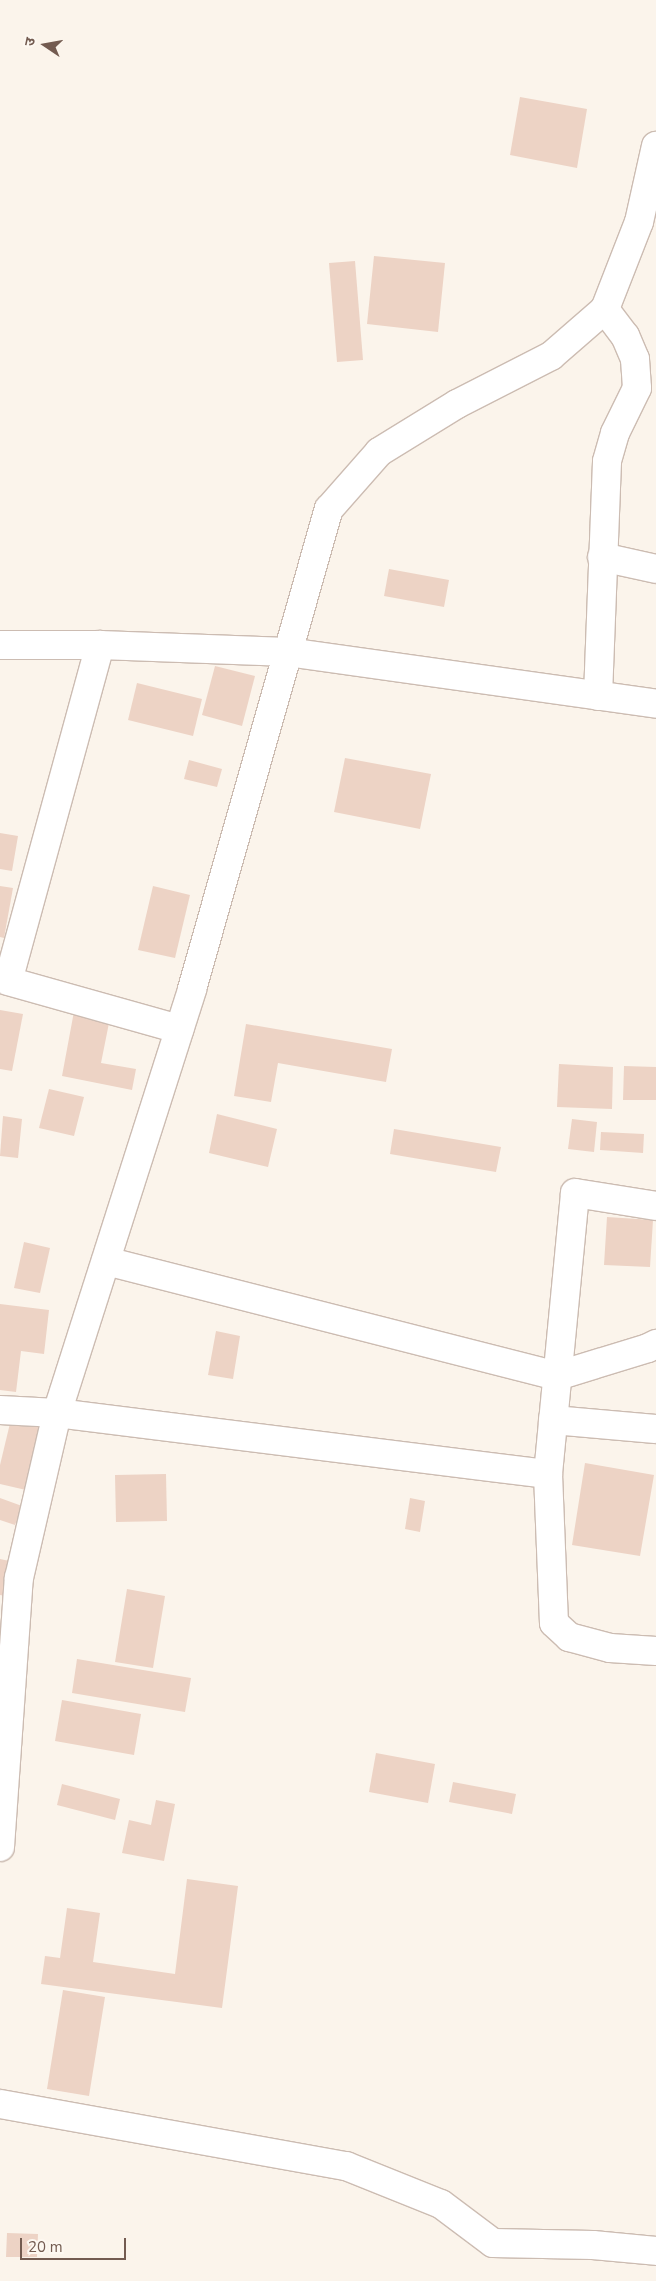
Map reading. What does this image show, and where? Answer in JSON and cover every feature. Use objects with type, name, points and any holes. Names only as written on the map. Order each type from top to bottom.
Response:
[{"type":"street","points":[[0,1847],[6,1672],[18,1578],[57,1414],[179,1030],[329,509],[379,452],[457,404],[551,356],[605,309],[647,224],[655,158]]},
{"type":"street","points":[[598,696],[607,461],[615,432],[637,388],[635,359],[625,336],[605,309]]},
{"type":"street","points":[[602,557],[656,569]]},
{"type":"street","points":[[100,644],[8,980],[179,1030]]},
{"type":"street","points":[[0,645],[100,644],[288,652],[656,704]]},
{"type":"street","points":[[656,1206],[575,1193],[548,1474],[554,1623],[569,1637],[610,1648],[656,1651]]},
{"type":"street","points":[[106,1261],[557,1376],[656,1344]]},
{"type":"street","points":[[0,1410],[57,1414],[548,1474]]},
{"type":"street","points":[[553,1420],[656,1429]]},
{"type":"street","points":[[0,2104],[346,2166],[441,2204],[493,2243],[593,2245],[656,2252]]},
{"type":"building","points":[[520,97],[587,109],[577,168],[510,155]]},
{"type":"building","points":[[374,256],[445,263],[438,332],[367,324]]},
{"type":"building","points":[[355,261],[363,360],[337,362],[329,263]]},
{"type":"building","points":[[389,569],[449,580],[444,607],[384,596]]},
{"type":"building","points":[[215,666],[255,676],[242,726],[202,715]]},
{"type":"building","points":[[137,683],[202,699],[193,736],[128,720]]},
{"type":"building","points":[[345,758],[431,774],[420,829],[334,812]]},
{"type":"building","points":[[189,760],[222,769],[217,787],[184,779]]},
{"type":"building","points":[[0,833],[18,836],[12,871],[0,869]]},
{"type":"building","points":[[0,886],[13,888],[4,938],[0,937]]},
{"type":"building","points":[[153,886],[190,895],[175,958],[138,950]]},
{"type":"building","points":[[75,1006],[111,1013],[101,1063],[136,1069],[132,1090],[62,1076]]},
{"type":"building","points":[[0,1010],[23,1014],[12,1071],[0,1069]]},
{"type":"building","points":[[246,1024],[392,1049],[386,1082],[278,1063],[271,1102],[234,1096]]},
{"type":"building","points":[[559,1064],[613,1067],[612,1109],[557,1107]]},
{"type":"building","points":[[624,1066],[656,1067],[656,1100],[623,1100]]},
{"type":"building","points":[[49,1089],[84,1097],[74,1136],[39,1128]]},
{"type":"building","points":[[217,1114],[277,1129],[268,1167],[209,1153]]},
{"type":"building","points":[[3,1116],[22,1119],[18,1158],[0,1156]]},
{"type":"building","points":[[572,1119],[597,1122],[594,1152],[568,1149]]},
{"type":"building","points":[[394,1129],[501,1147],[496,1172],[390,1154]]},
{"type":"building","points":[[601,1132],[644,1134],[643,1153],[600,1150]]},
{"type":"building","points":[[607,1217],[653,1220],[650,1267],[604,1265]]},
{"type":"building","points":[[24,1242],[50,1248],[40,1293],[14,1288]]},
{"type":"building","points":[[0,1304],[49,1310],[44,1354],[21,1351],[16,1392],[0,1390]]},
{"type":"building","points":[[216,1331],[240,1336],[233,1379],[208,1375]]},
{"type":"building","points":[[12,1415],[42,1423],[26,1490],[0,1484],[0,1465]]},
{"type":"building","points":[[585,1463],[654,1475],[640,1556],[572,1545]]},
{"type":"building","points":[[166,1474],[167,1521],[116,1522],[115,1475]]},
{"type":"building","points":[[0,1498],[22,1506],[15,1525],[0,1520]]},
{"type":"building","points":[[410,1498],[425,1501],[420,1532],[405,1529]]},
{"type":"building","points":[[0,1559],[19,1563],[12,1597],[0,1595]]},
{"type":"building","points":[[127,1589],[165,1596],[153,1668],[115,1662]]},
{"type":"building","points":[[77,1659],[191,1678],[185,1712],[72,1693]]},
{"type":"building","points":[[62,1700],[141,1714],[134,1755],[55,1741]]},
{"type":"building","points":[[376,1753],[435,1764],[428,1803],[369,1792]]},
{"type":"building","points":[[453,1782],[516,1794],[512,1814],[449,1802]]},
{"type":"building","points":[[62,1784],[120,1799],[115,1820],[57,1805]]},
{"type":"building","points":[[156,1800],[175,1804],[164,1861],[122,1853],[129,1820],[151,1825]]},
{"type":"building","points":[[187,1879],[238,1886],[222,2008],[41,1984],[45,1956],[60,1958],[67,1908],[100,1913],[93,1962],[175,1974]]},
{"type":"building","points":[[63,1990],[105,1997],[89,2096],[47,2089]]},
{"type":"building","points":[[7,2233],[38,2234],[37,2257],[6,2257]]}]
